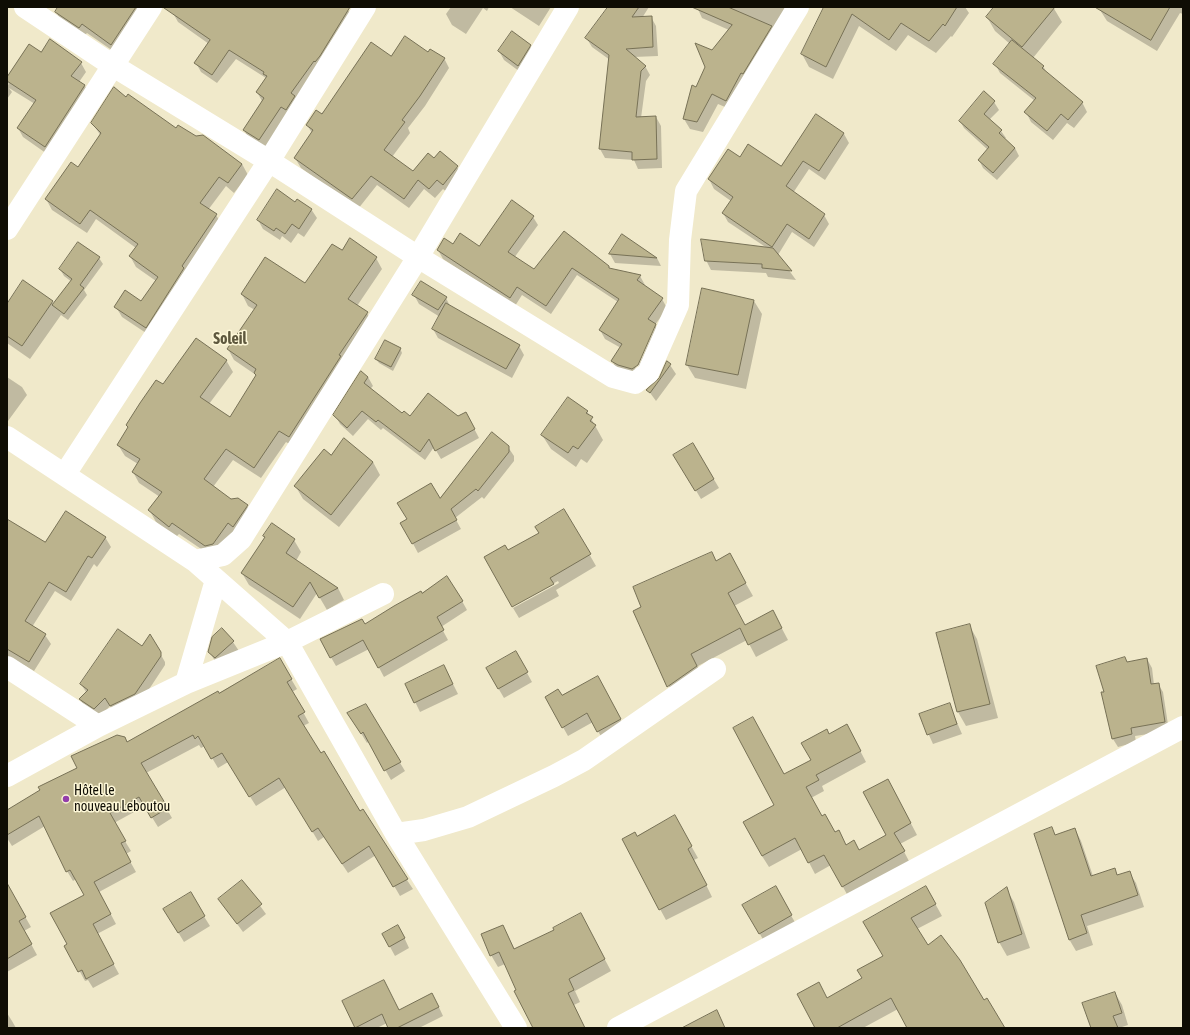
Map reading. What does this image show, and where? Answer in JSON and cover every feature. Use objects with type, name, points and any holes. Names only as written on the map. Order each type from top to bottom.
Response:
[{"type":"street","points":[[25,7],[112,65],[269,161],[418,257],[613,377],[635,383],[648,373],[678,305],[680,240],[686,191],[798,7]]},
{"type":"street","points":[[7,229],[151,7]]},
{"type":"street","points":[[65,474],[269,161],[365,7]]},
{"type":"street","points":[[195,561],[223,555],[241,539],[418,257],[568,7]]},
{"type":"street","points":[[7,437],[195,561],[287,642],[396,834],[516,1028]]},
{"type":"street","points":[[186,683],[216,580]]},
{"type":"street","points":[[7,776],[98,726],[186,683],[287,642],[383,594]]},
{"type":"street","points":[[7,667],[98,726]]},
{"type":"street","points":[[396,834],[424,830],[468,817],[566,770],[584,760],[715,669]]},
{"type":"street","points":[[618,1028],[1183,727]]},
{"type":"building","points":[[58,7],[136,7],[111,45],[82,24],[79,28],[55,12]]},
{"type":"building","points":[[163,7],[350,7],[320,56],[315,62],[314,61],[291,93],[295,96],[286,110],[281,107],[259,140],[243,130],[264,98],[256,92],[267,76],[263,74],[264,72],[229,50],[212,75],[194,63],[210,40]]},
{"type":"building","points":[[608,7],[639,7],[632,17],[652,16],[653,47],[626,49],[646,66],[641,71],[636,117],[656,116],[657,159],[632,160],[632,152],[599,149],[609,55],[585,38]]},
{"type":"building","points":[[692,7],[728,7],[772,26],[743,74],[741,73],[726,101],[712,94],[697,122],[683,119],[692,85],[696,87],[705,67],[695,43],[712,50],[732,25]]},
{"type":"building","points":[[824,7],[957,7],[945,26],[943,24],[929,41],[901,23],[889,40],[852,14],[826,67],[801,54]]},
{"type":"building","points":[[994,7],[1055,7],[1022,47],[986,17]]},
{"type":"building","points":[[1095,7],[1170,7],[1151,40]]},
{"type":"building","points":[[512,31],[531,45],[518,66],[498,51]]},
{"type":"building","points":[[405,36],[428,52],[430,49],[445,58],[402,120],[405,122],[384,150],[413,171],[428,153],[434,158],[440,151],[458,166],[443,185],[437,180],[429,189],[418,180],[404,199],[371,176],[352,199],[294,158],[313,130],[306,125],[316,110],[322,114],[371,42],[391,56]]},
{"type":"building","points":[[50,39],[82,62],[71,76],[85,85],[45,147],[17,128],[36,100],[7,81],[7,77],[29,44],[41,52]]},
{"type":"building","points":[[1012,40],[1044,66],[1042,68],[1083,102],[1068,120],[1061,114],[1047,131],[1024,112],[1036,98],[993,64]]},
{"type":"building","points":[[114,87],[126,97],[128,94],[176,128],[178,125],[196,136],[203,135],[242,164],[228,183],[219,177],[200,203],[217,214],[182,266],[184,268],[146,328],[114,307],[125,290],[141,301],[158,277],[129,256],[138,244],[90,210],[80,224],[45,199],[71,162],[78,167],[101,133],[91,123]]},
{"type":"building","points":[[984,91],[995,101],[984,114],[1002,130],[999,133],[1015,148],[993,173],[978,160],[989,147],[959,121]]},
{"type":"building","points":[[816,114],[844,133],[819,171],[803,161],[786,186],[825,214],[809,239],[787,224],[772,247],[722,213],[733,197],[708,179],[728,149],[740,157],[748,144],[781,166]]},
{"type":"building","points":[[277,189],[295,202],[297,199],[312,209],[299,229],[292,224],[285,234],[276,228],[274,231],[257,220]]},
{"type":"building","points":[[512,200],[534,216],[508,252],[534,269],[564,231],[609,266],[609,268],[641,275],[637,280],[663,298],[648,319],[656,324],[638,365],[632,369],[618,365],[611,361],[622,344],[599,330],[619,299],[572,268],[546,306],[517,287],[510,298],[437,250],[444,238],[453,244],[460,233],[479,246]]},
{"type":"building","points":[[622,234],[657,258],[609,254]]},
{"type":"building","points":[[350,238],[377,257],[348,299],[368,312],[339,355],[341,356],[289,437],[279,431],[254,468],[226,449],[204,479],[231,499],[238,498],[248,505],[233,527],[228,523],[213,544],[205,546],[172,523],[169,527],[148,510],[162,492],[132,472],[140,459],[117,445],[128,427],[126,425],[156,380],[163,384],[196,338],[227,360],[200,397],[230,417],[256,375],[254,373],[256,369],[227,349],[257,305],[241,294],[265,257],[305,283],[332,244],[342,250]]},
{"type":"building","points":[[701,239],[773,248],[792,271],[762,268],[762,264],[705,261]]},
{"type":"building","points":[[78,242],[100,257],[80,285],[84,288],[64,314],[52,305],[72,279],[59,269]]},
{"type":"building","points":[[23,280],[53,301],[22,346],[7,336],[7,304]]},
{"type":"building","points":[[421,281],[447,297],[438,310],[412,295]]},
{"type":"building","points":[[702,288],[754,300],[738,375],[686,365]]},
{"type":"building","points":[[446,303],[520,345],[506,369],[432,329]]},
{"type":"building","points":[[385,340],[401,348],[391,367],[375,359]]},
{"type":"building","points":[[667,361],[671,364],[650,393],[646,390],[659,378]]},
{"type":"building","points":[[361,371],[368,377],[364,383],[402,413],[404,411],[410,416],[428,393],[458,416],[466,412],[475,429],[435,451],[429,439],[420,452],[378,420],[376,422],[362,411],[347,428],[333,415]]},
{"type":"building","points":[[568,397],[588,411],[586,413],[593,417],[590,421],[596,425],[578,449],[573,446],[568,453],[541,435]]},
{"type":"building","points":[[492,432],[509,446],[509,452],[478,491],[476,489],[451,509],[457,520],[412,544],[400,523],[407,519],[397,503],[431,483],[440,498]]},
{"type":"building","points":[[344,438],[373,462],[331,515],[294,486],[324,449],[331,455]]},
{"type":"building","points":[[693,443],[714,479],[695,491],[673,455]]},
{"type":"building","points":[[564,509],[591,554],[550,578],[554,584],[512,607],[484,557],[505,545],[508,550],[539,533],[535,527]]},
{"type":"building","points":[[66,511],[106,537],[92,558],[88,556],[66,592],[49,582],[25,621],[46,634],[29,662],[7,649],[7,519],[45,542]]},
{"type":"building","points":[[272,523],[295,539],[286,553],[338,588],[319,598],[310,582],[293,607],[241,573],[265,537],[263,536]]},
{"type":"building","points":[[712,552],[716,561],[730,553],[746,583],[728,593],[745,625],[773,610],[782,628],[748,645],[740,628],[691,654],[697,666],[667,687],[633,611],[641,607],[633,587]]},
{"type":"building","points":[[447,576],[463,601],[437,617],[444,630],[378,668],[363,640],[330,658],[320,639],[362,619],[365,624],[421,591],[422,593]]},
{"type":"building","points":[[970,624],[990,704],[957,712],[936,633]]},
{"type":"building","points":[[222,628],[234,641],[215,658],[208,652],[212,637]]},
{"type":"building","points":[[118,629],[142,646],[150,634],[161,652],[161,656],[135,694],[110,706],[105,698],[94,709],[79,699],[88,690],[80,684]]},
{"type":"building","points":[[516,651],[528,672],[498,689],[486,668]]},
{"type":"building","points":[[1125,657],[1127,662],[1147,658],[1151,684],[1159,683],[1165,722],[1131,728],[1132,734],[1112,739],[1101,692],[1104,692],[1096,666]]},
{"type":"building","points":[[280,658],[292,679],[287,682],[305,712],[298,716],[321,753],[324,751],[360,811],[363,809],[408,879],[393,887],[369,846],[342,864],[318,828],[312,832],[279,778],[249,797],[222,753],[211,759],[198,736],[195,739],[193,735],[141,763],[168,808],[151,818],[139,797],[110,813],[126,841],[121,843],[131,862],[94,882],[111,914],[93,924],[114,964],[86,979],[82,970],[78,972],[64,946],[67,944],[50,913],[84,895],[70,870],[66,872],[39,816],[7,835],[7,810],[40,790],[38,787],[77,768],[71,756],[117,735],[125,737],[127,742],[218,691],[219,693]]},
{"type":"building","points":[[444,665],[453,684],[414,703],[405,684]]},
{"type":"building","points":[[598,676],[621,719],[597,732],[587,713],[562,728],[545,697],[558,689],[562,695]]},
{"type":"building","points":[[950,703],[957,724],[927,735],[919,714]]},
{"type":"building","points":[[366,704],[401,762],[384,771],[363,732],[361,734],[347,713]]},
{"type":"building","points":[[753,717],[784,774],[811,760],[801,743],[827,729],[829,734],[847,724],[861,751],[816,775],[819,780],[806,787],[822,816],[825,814],[835,832],[839,830],[846,845],[854,840],[859,850],[886,835],[863,792],[888,779],[911,823],[894,833],[905,851],[842,887],[824,855],[808,863],[795,838],[762,856],[743,822],[774,805],[733,728]]},
{"type":"building","points":[[675,815],[692,846],[688,849],[707,885],[659,910],[622,839],[635,832],[637,836]]},
{"type":"building","points":[[1052,827],[1055,835],[1075,828],[1091,876],[1115,868],[1117,875],[1130,871],[1138,895],[1081,915],[1087,933],[1069,940],[1034,834]]},
{"type":"building","points":[[242,880],[262,904],[237,924],[218,899]]},
{"type":"building","points":[[7,883],[26,917],[19,921],[32,944],[7,959]]},
{"type":"building","points":[[776,886],[792,915],[759,934],[742,905]]},
{"type":"building","points":[[926,886],[936,904],[911,918],[928,945],[941,935],[960,960],[984,1000],[987,998],[1005,1028],[907,1028],[891,998],[837,1028],[815,1028],[797,994],[819,982],[827,998],[862,978],[857,970],[883,956],[863,922]]},
{"type":"building","points":[[1007,887],[1022,934],[998,943],[985,903]]},
{"type":"building","points":[[191,892],[205,916],[178,933],[163,909]]},
{"type":"building","points":[[581,913],[605,959],[569,979],[574,990],[568,993],[585,1028],[533,1028],[514,991],[516,990],[499,952],[490,956],[481,934],[503,925],[514,949],[554,930],[553,928]]},
{"type":"building","points":[[398,925],[405,938],[389,947],[382,934]]},
{"type":"building","points":[[384,980],[399,1010],[432,993],[439,1007],[397,1028],[388,1028],[382,1014],[355,1028],[342,1001]]},
{"type":"building","points":[[1115,992],[1122,1013],[1113,1016],[1118,1028],[1091,1028],[1082,1003]]},
{"type":"building","points":[[717,1010],[725,1028],[682,1028]]},
{"type":"place","name":"Hôtel le nouveau Leboutou","points":[[66,799]]},
{"type":"district","name":"Soleil","points":[[230,339]]}]
